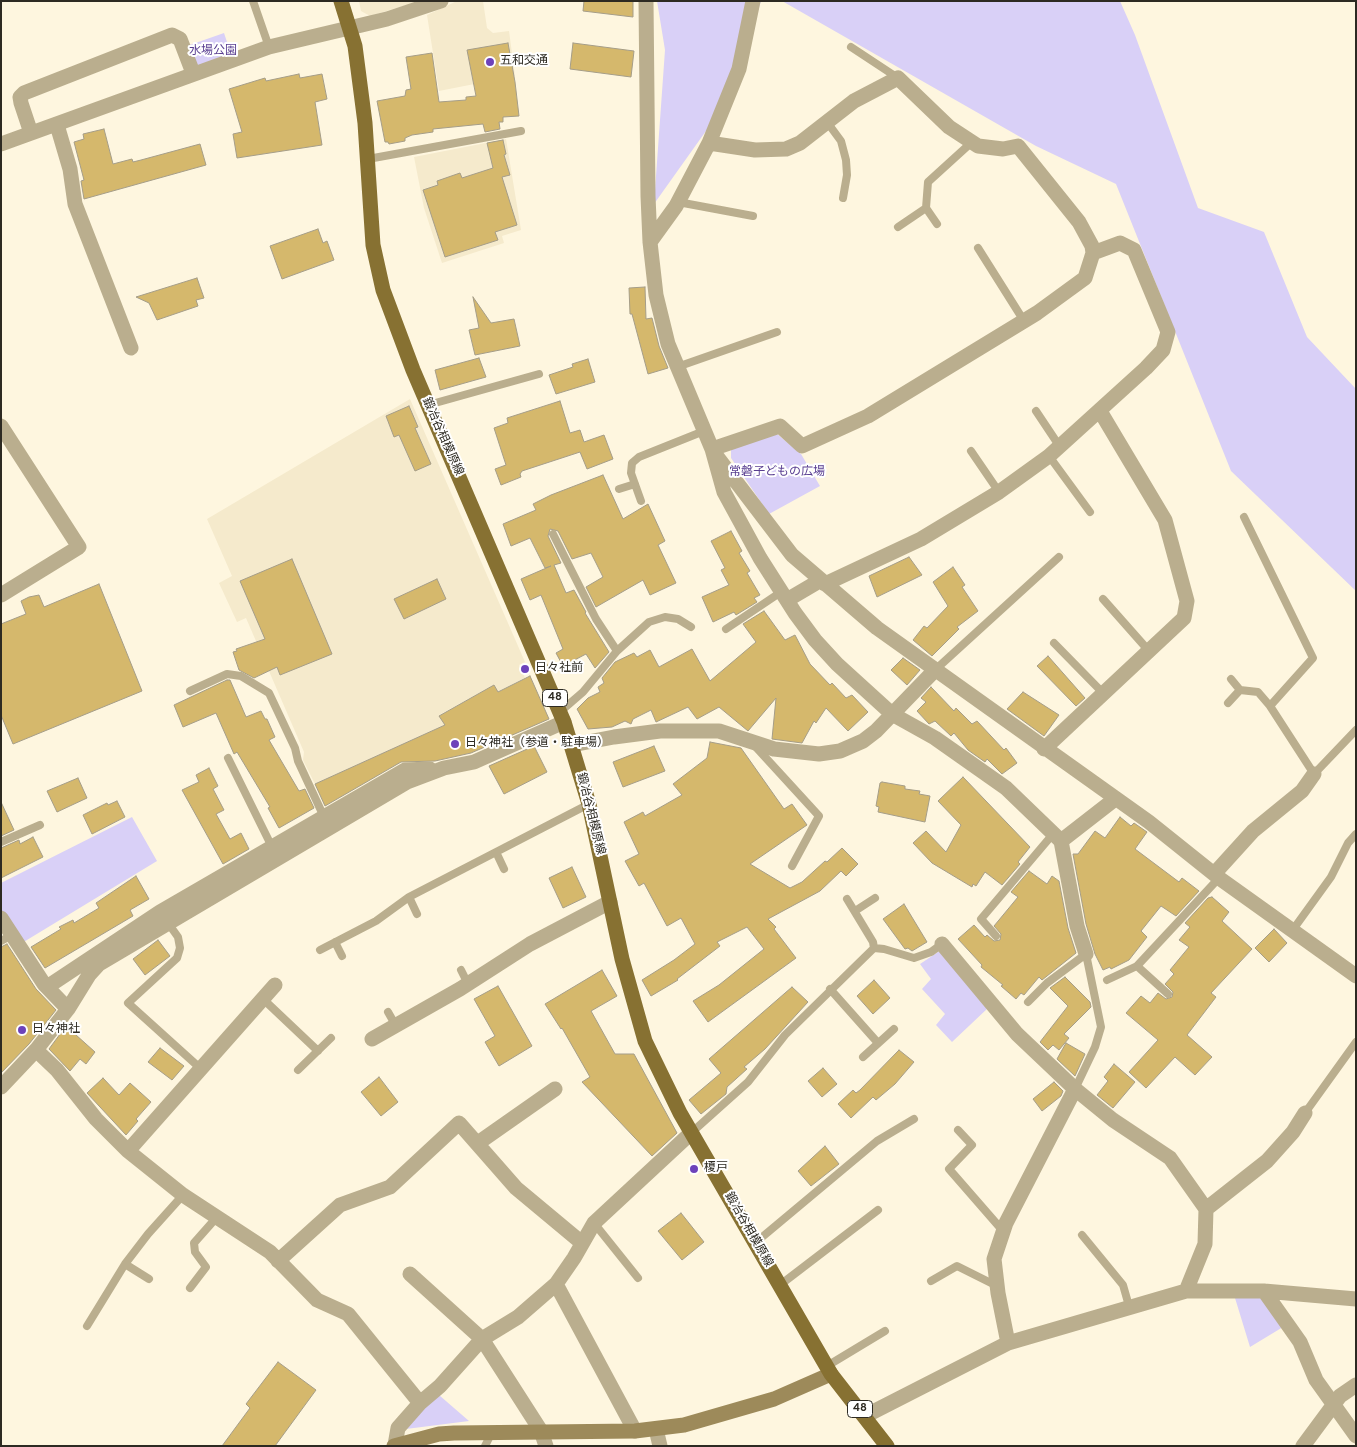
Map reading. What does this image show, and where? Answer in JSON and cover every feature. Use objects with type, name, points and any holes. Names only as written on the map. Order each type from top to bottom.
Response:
[{"type":"main road","name":"鍛冶谷相模原線","points":[[341,1],[355,46],[368,159],[373,245],[383,290],[428,405],[562,717],[572,745],[589,804],[622,958],[646,1041],[658,1071],[691,1133],[829,1370],[887,1446]]},
{"type":"street","points":[[1,144],[268,47],[350,26],[386,19],[442,1]]},
{"type":"street","points":[[646,1],[646,158],[650,242],[656,295],[677,367],[712,449],[724,492],[784,596],[815,640],[844,671],[892,714],[935,738],[975,764],[1006,788],[1057,838],[1077,926],[1086,954]]},
{"type":"street","points":[[650,242],[678,202],[709,143],[739,68],[753,1]]},
{"type":"street","points":[[31,133],[21,103],[20,97],[24,93],[172,35],[180,39],[193,73]]},
{"type":"street","points":[[709,143],[755,150],[786,149],[800,143],[854,101],[898,78],[949,127],[978,146],[1003,149],[1018,146],[1079,222],[1092,246],[1092,254],[1085,278],[1024,321],[868,416],[802,446],[780,426],[712,449]]},
{"type":"street","points":[[57,125],[70,169],[75,204],[131,348]]},
{"type":"street","points":[[784,596],[823,582],[922,539],[999,492],[1054,451],[1100,411],[1163,350],[1168,332],[1134,250],[1120,244],[1092,254]]},
{"type":"street","points":[[1044,748],[1184,618],[1187,601],[1165,520],[1100,411]]},
{"type":"street","points":[[1,426],[79,547],[1,595]]},
{"type":"street","points":[[712,449],[792,555],[878,628],[1148,822],[1217,876],[1356,976]]},
{"type":"street","points":[[572,745],[614,736],[670,731],[719,731],[774,749],[819,754],[840,751],[863,741],[876,731],[935,670]]},
{"type":"street","points":[[47,987],[99,964],[164,917],[327,822],[407,782],[444,768],[474,762],[562,717]]},
{"type":"street","points":[[1217,876],[1254,830],[1302,791],[1314,774]]},
{"type":"street","points":[[1057,838],[1115,799]]},
{"type":"street","points":[[372,1039],[468,984],[530,944],[610,902]]},
{"type":"street","points":[[1,918],[7,938],[68,1010]]},
{"type":"street","points":[[942,944],[1017,1034],[1075,1089],[1113,1120],[1170,1158],[1206,1209],[1205,1244],[1186,1291]]},
{"type":"street","points":[[1,1087],[36,1050],[68,1010],[84,969]]},
{"type":"street","points":[[128,1151],[275,984]]},
{"type":"street","points":[[36,1050],[56,1070],[96,1119],[128,1151],[183,1195],[270,1252],[317,1300],[348,1314],[420,1403]]},
{"type":"street","points":[[478,1143],[542,1107],[555,1089]]},
{"type":"street","points":[[1008,1343],[994,1259],[1004,1231],[1075,1089]]},
{"type":"street","points":[[1206,1209],[1267,1161],[1293,1132],[1305,1113]]},
{"type":"street","points":[[278,1261],[340,1205],[390,1188],[459,1123],[516,1188],[582,1243]]},
{"type":"street","points":[[691,1133],[594,1223],[556,1284],[518,1317],[482,1339],[440,1386],[420,1403],[398,1428],[395,1446],[439,1434],[488,1439],[544,1438],[656,1429],[698,1422],[774,1399],[829,1370]]},
{"type":"street","points":[[410,1274],[482,1339],[544,1438]]},
{"type":"street","points":[[556,1284],[635,1431]]},
{"type":"street","points":[[865,1416],[1008,1343],[1186,1291],[1264,1291],[1356,1299]]},
{"type":"street","points":[[1264,1291],[1300,1342],[1316,1380],[1356,1436]]},
{"type":"street","points":[[1303,1446],[1335,1406],[1340,1396],[1356,1385]]},
{"type":"street","points":[[656,1429],[660,1446]]},
{"type":"lane","points":[[253,1],[268,47]]},
{"type":"lane","points":[[851,47],[898,78]]},
{"type":"lane","points":[[827,122],[841,141],[846,160],[847,174],[843,198]]},
{"type":"lane","points":[[368,159],[521,131]]},
{"type":"lane","points":[[937,224],[926,208],[928,182],[972,142]]},
{"type":"lane","points":[[678,202],[753,216]]},
{"type":"lane","points":[[898,227],[926,208]]},
{"type":"lane","points":[[978,248],[1024,321]]},
{"type":"lane","points":[[677,367],[777,332]]},
{"type":"lane","points":[[428,405],[540,374]]},
{"type":"lane","points":[[1036,411],[1054,451],[1090,512]]},
{"type":"lane","points":[[642,501],[631,472],[632,463],[639,457],[704,431]]},
{"type":"lane","points":[[971,451],[999,492]]},
{"type":"lane","points":[[619,489],[635,484]]},
{"type":"lane","points":[[1244,517],[1313,658],[1270,706]]},
{"type":"lane","points":[[553,534],[592,612],[618,651]]},
{"type":"lane","points":[[935,670],[1058,557]]},
{"type":"lane","points":[[726,629],[743,615],[784,596]]},
{"type":"lane","points":[[1103,599],[1149,651]]},
{"type":"lane","points":[[562,717],[618,651],[648,622],[665,617],[678,618],[691,627]]},
{"type":"lane","points":[[1054,643],[1102,693]]},
{"type":"lane","points":[[190,690],[227,674],[241,676],[269,693],[327,822]]},
{"type":"lane","points":[[1231,679],[1240,690],[1258,692],[1270,706],[1314,774],[1356,730]]},
{"type":"lane","points":[[1228,703],[1240,690]]},
{"type":"lane","points":[[752,743],[819,816],[792,866]]},
{"type":"lane","points":[[228,758],[275,852]]},
{"type":"lane","points":[[320,950],[376,921],[409,897],[589,804]]},
{"type":"lane","points":[[1,842],[40,825]]},
{"type":"lane","points":[[1292,931],[1330,876],[1348,843],[1356,834]]},
{"type":"lane","points":[[996,936],[981,919],[1057,838]]},
{"type":"lane","points":[[496,852],[504,869]]},
{"type":"lane","points":[[1107,980],[1137,966],[1217,876]]},
{"type":"lane","points":[[409,897],[417,914]]},
{"type":"lane","points":[[854,912],[875,898]]},
{"type":"lane","points":[[847,899],[873,942],[874,948]]},
{"type":"lane","points":[[164,917],[178,936],[180,948],[177,958],[128,1003],[200,1068]]},
{"type":"lane","points":[[335,942],[342,956]]},
{"type":"lane","points":[[691,1133],[748,1082],[785,1035],[874,948],[884,948],[914,958],[931,952],[942,944]]},
{"type":"lane","points":[[1028,1002],[1047,983],[1086,954],[1102,1027],[1095,1047],[1075,1089]]},
{"type":"lane","points":[[1137,966],[1168,994]]},
{"type":"lane","points":[[460,970],[468,984]]},
{"type":"lane","points":[[830,989],[878,1043]]},
{"type":"lane","points":[[262,998],[318,1051]]},
{"type":"lane","points":[[388,1012],[396,1026]]},
{"type":"lane","points":[[863,1057],[894,1029]]},
{"type":"lane","points":[[298,1070],[331,1038]]},
{"type":"lane","points":[[1305,1113],[1356,1042]]},
{"type":"lane","points":[[755,1243],[877,1141],[914,1119]]},
{"type":"lane","points":[[958,1130],[972,1145],[949,1169],[1004,1231]]},
{"type":"lane","points":[[87,1326],[125,1264],[148,1234],[183,1195]]},
{"type":"lane","points":[[780,1285],[878,1210]]},
{"type":"lane","points":[[190,1288],[206,1267],[194,1252],[194,1243],[216,1217]]},
{"type":"lane","points":[[594,1223],[638,1278]]},
{"type":"lane","points":[[1082,1235],[1123,1286],[1130,1306]]},
{"type":"lane","points":[[125,1264],[149,1279]]},
{"type":"lane","points":[[931,1281],[957,1266],[997,1286]]},
{"type":"lane","points":[[829,1370],[885,1331]]},
{"type":"shaded area","points":[[359,1],[420,1],[370,16],[361,11]]},
{"type":"shaded area","points":[[457,1],[483,1],[487,28],[493,33],[509,31],[515,76],[439,91],[427,15]]},
{"type":"shaded area","points":[[506,139],[521,230],[502,236],[504,243],[442,263],[424,208],[414,157]]},
{"type":"shaded area","points":[[410,399],[525,662],[519,665],[525,678],[498,692],[494,685],[439,715],[445,725],[315,784],[303,760],[304,752],[246,618],[237,622],[219,583],[232,576],[207,519]]},
{"type":"green space","points":[[657,1],[761,1],[733,93],[654,204],[665,50]]},
{"type":"green space","points":[[782,1],[1120,1],[1135,35],[1198,208],[1264,232],[1307,337],[1356,389],[1356,591],[1231,471],[1116,184],[1036,146]]},
{"type":"green space","name":"水場公園","points":[[224,33],[233,60],[193,73],[184,47]]},
{"type":"green space","name":"常磐子どもの広場","points":[[776,433],[801,454],[820,486],[769,514],[731,458],[731,448]]},
{"type":"green space","points":[[132,817],[157,861],[22,943],[1,911],[1,883]]},
{"type":"green space","points":[[941,950],[988,1008],[952,1042],[936,1025],[945,1014],[922,989],[931,979],[920,964]]},
{"type":"green space","points":[[1259,1296],[1283,1327],[1250,1347],[1235,1298]]},
{"type":"green space","points":[[439,1395],[469,1421],[406,1429],[417,1413]]},
{"type":"building","points":[[584,1],[633,1],[633,17],[583,11]]},
{"type":"building","points":[[508,43],[519,116],[503,117],[503,122],[499,122],[500,129],[485,132],[483,124],[433,129],[433,132],[405,138],[405,141],[389,144],[385,142],[377,101],[405,96],[406,90],[411,89],[406,57],[432,53],[439,102],[466,100],[466,97],[476,96],[467,50]]},
{"type":"building","points":[[573,43],[634,51],[631,77],[570,69]]},
{"type":"building","points":[[299,74],[300,78],[322,74],[327,99],[315,102],[322,145],[237,158],[233,134],[242,132],[229,89],[265,78],[266,81]]},
{"type":"building","points":[[104,129],[113,164],[132,159],[133,162],[200,144],[206,165],[84,199],[81,181],[84,180],[74,142],[84,139],[83,134]]},
{"type":"building","points":[[503,140],[506,154],[504,155],[510,175],[502,177],[517,225],[495,232],[498,240],[445,257],[423,190],[438,185],[437,181],[460,173],[462,178],[493,168],[487,143]]},
{"type":"building","points":[[318,229],[323,243],[327,241],[334,260],[282,279],[270,246]]},
{"type":"building","points":[[197,278],[204,298],[196,300],[198,306],[157,320],[149,303],[136,297]]},
{"type":"building","points":[[645,287],[646,319],[652,318],[659,346],[668,368],[648,374],[632,314],[630,314],[629,288]]},
{"type":"building","points":[[473,297],[491,323],[514,319],[520,346],[475,355],[469,330],[479,328]]},
{"type":"building","points":[[479,358],[486,377],[440,390],[435,370]]},
{"type":"building","points":[[588,359],[595,382],[556,394],[549,375],[573,367],[572,364]]},
{"type":"building","points":[[560,401],[570,433],[580,430],[584,442],[604,435],[613,459],[587,469],[580,452],[522,471],[521,477],[501,485],[495,469],[506,465],[494,428],[508,423],[507,418]]},
{"type":"building","points":[[409,406],[418,427],[415,428],[431,464],[415,471],[399,435],[394,437],[386,416]]},
{"type":"building","points":[[603,475],[623,519],[648,504],[665,541],[658,545],[676,583],[650,595],[643,580],[596,607],[586,587],[603,577],[591,553],[572,559],[558,531],[550,529],[548,536],[561,563],[554,565],[566,593],[574,590],[585,613],[609,652],[595,668],[586,654],[563,666],[556,653],[563,649],[541,595],[530,600],[521,579],[551,566],[545,568],[530,538],[511,546],[503,524],[536,510],[533,504],[551,495]]},
{"type":"building","points":[[731,531],[742,551],[739,553],[750,571],[747,573],[760,595],[754,598],[757,602],[736,615],[734,612],[713,622],[702,597],[729,585],[721,570],[725,568],[711,541]]},
{"type":"building","points":[[909,557],[922,575],[877,597],[869,576]]},
{"type":"building","points":[[292,559],[332,654],[280,675],[277,667],[254,678],[239,670],[233,652],[237,651],[236,649],[265,639],[240,581]]},
{"type":"building","points":[[953,567],[965,585],[962,587],[978,611],[957,627],[959,629],[932,656],[913,640],[924,626],[927,628],[948,606],[933,582]]},
{"type":"building","points":[[437,579],[446,599],[404,619],[394,599]]},
{"type":"building","points":[[99,584],[142,691],[13,744],[1,715],[1,624],[26,614],[21,601],[29,597],[39,595],[44,607]]},
{"type":"building","points":[[764,611],[785,640],[795,635],[810,664],[830,685],[832,683],[846,698],[852,695],[868,712],[848,731],[826,708],[816,723],[814,721],[802,743],[772,739],[776,698],[748,731],[719,707],[697,719],[688,707],[656,722],[651,710],[633,719],[631,724],[625,721],[612,727],[588,729],[577,709],[588,698],[600,692],[598,687],[604,683],[602,678],[615,662],[634,653],[637,657],[650,650],[659,667],[692,649],[710,681],[756,642],[743,624]]},
{"type":"building","points":[[1048,656],[1085,698],[1076,706],[1037,666]]},
{"type":"building","points":[[903,658],[920,670],[907,685],[891,670]]},
{"type":"building","name":"日々神社（参道・駐車場）","points":[[530,676],[549,719],[471,753],[435,761],[401,762],[325,806],[315,784],[445,725],[439,716],[494,685],[498,692]]},
{"type":"building","points":[[230,680],[246,717],[261,711],[265,719],[267,719],[275,737],[269,740],[299,791],[305,789],[314,808],[279,828],[268,808],[270,807],[237,752],[234,754],[216,713],[183,727],[174,705]]},
{"type":"building","points":[[931,687],[954,711],[956,708],[972,724],[977,721],[1004,750],[1006,748],[1017,763],[1002,774],[987,759],[985,762],[968,750],[954,733],[951,736],[935,721],[929,724],[917,711],[926,702],[921,698]]},
{"type":"building","points":[[1023,692],[1059,715],[1044,736],[1007,709]]},
{"type":"building","points":[[710,742],[741,748],[784,809],[792,804],[807,825],[750,864],[790,888],[802,882],[842,848],[858,864],[846,876],[841,871],[820,891],[768,919],[776,927],[774,929],[796,958],[708,1022],[693,1001],[719,985],[764,949],[747,927],[717,942],[720,946],[678,980],[651,996],[642,980],[695,944],[681,918],[667,926],[644,883],[639,886],[625,861],[639,854],[624,822],[643,812],[645,816],[682,795],[673,784],[707,758]]},
{"type":"building","points":[[534,746],[547,772],[504,794],[489,766]]},
{"type":"building","points":[[654,746],[665,771],[623,787],[613,762]]},
{"type":"building","points":[[209,768],[218,786],[213,789],[224,810],[216,814],[230,839],[241,833],[249,849],[223,864],[182,790],[199,782],[196,775]]},
{"type":"building","points":[[963,777],[1030,847],[1018,862],[1020,864],[1002,885],[985,872],[976,886],[973,884],[972,887],[932,863],[913,843],[926,831],[946,852],[961,825],[938,801]]},
{"type":"building","points":[[78,778],[87,798],[57,812],[47,791]]},
{"type":"building","points":[[880,783],[905,786],[905,789],[920,791],[919,794],[930,796],[925,822],[878,812],[879,807],[876,806]]},
{"type":"building","points":[[117,801],[125,817],[92,834],[83,815],[107,803],[108,805]]},
{"type":"building","points":[[1,802],[14,830],[1,836]]},
{"type":"building","points":[[1120,817],[1131,826],[1134,823],[1147,832],[1135,849],[1179,882],[1182,878],[1199,891],[1176,916],[1161,906],[1141,931],[1147,937],[1129,960],[1111,969],[1110,967],[1103,970],[1095,954],[1086,924],[1073,854],[1078,854],[1095,831],[1105,838]]},
{"type":"building","points":[[33,837],[43,857],[1,878],[1,848],[19,840],[20,844]]},
{"type":"building","points":[[572,867],[586,897],[563,908],[549,878]]},
{"type":"building","points":[[1029,871],[1047,884],[1052,876],[1059,881],[1068,928],[1076,953],[1042,980],[1039,977],[1024,995],[1021,993],[1016,999],[1001,986],[1003,985],[981,967],[982,965],[958,939],[974,925],[985,937],[987,935],[994,941],[1000,940],[1001,934],[994,926],[1018,897],[1011,892]]},
{"type":"building","points":[[136,876],[149,899],[130,910],[133,916],[45,968],[31,947],[61,929],[59,927],[73,920],[74,923],[99,908],[96,903]]},
{"type":"building","points":[[1212,897],[1229,912],[1222,921],[1252,949],[1211,993],[1216,997],[1187,1035],[1212,1057],[1195,1075],[1175,1057],[1146,1088],[1129,1072],[1158,1040],[1126,1013],[1141,996],[1150,1003],[1158,993],[1166,999],[1172,997],[1173,992],[1165,984],[1174,974],[1170,970],[1189,947],[1179,940],[1190,927],[1185,923],[1208,898]]},
{"type":"building","points":[[904,904],[927,942],[912,951],[908,948],[905,949],[883,919]]},
{"type":"building","points":[[1274,929],[1287,943],[1269,962],[1255,948]]},
{"type":"building","points":[[158,940],[170,956],[145,975],[133,959]]},
{"type":"building","name":"日々神社","points":[[7,944],[36,989],[56,1010],[29,1044],[1,1073],[1,947]]},
{"type":"building","points":[[602,970],[617,996],[591,1011],[615,1054],[634,1054],[677,1133],[652,1156],[582,1082],[590,1077],[562,1028],[545,1004]]},
{"type":"building","points":[[1065,977],[1090,1002],[1091,1007],[1064,1034],[1069,1038],[1059,1050],[1053,1045],[1048,1050],[1040,1042],[1068,1006],[1050,988]]},
{"type":"building","points":[[874,980],[890,998],[873,1014],[857,996]]},
{"type":"building","points":[[498,986],[532,1046],[499,1066],[485,1042],[495,1036],[474,999]]},
{"type":"building","points":[[792,987],[808,1002],[765,1049],[744,1067],[747,1069],[727,1087],[726,1094],[701,1114],[689,1100],[721,1073],[709,1059]]},
{"type":"building","points":[[66,1026],[95,1052],[86,1064],[80,1059],[70,1071],[49,1049]]},
{"type":"building","points":[[1066,1043],[1085,1054],[1075,1076],[1057,1059]]},
{"type":"building","points":[[160,1048],[184,1066],[172,1080],[148,1062]]},
{"type":"building","points":[[899,1050],[914,1062],[895,1084],[876,1100],[873,1097],[851,1118],[838,1104],[853,1090],[856,1093],[860,1090]]},
{"type":"building","points":[[1114,1064],[1135,1082],[1113,1108],[1097,1095],[1108,1081],[1104,1077]]},
{"type":"building","points":[[823,1068],[837,1084],[822,1097],[808,1081]]},
{"type":"building","points":[[379,1077],[398,1102],[381,1116],[361,1092]]},
{"type":"building","points":[[103,1078],[119,1095],[130,1083],[151,1102],[136,1119],[138,1121],[126,1135],[87,1093]]},
{"type":"building","points":[[1054,1082],[1063,1091],[1061,1096],[1042,1111],[1033,1099]]},
{"type":"building","points":[[825,1146],[839,1164],[811,1186],[798,1171]]},
{"type":"building","points":[[681,1213],[704,1242],[682,1260],[658,1231]]},
{"type":"building","points":[[278,1362],[316,1390],[275,1446],[222,1446],[250,1408],[246,1404]]},
{"type":"place","name":"五和交通","points":[[490,62]]},
{"type":"place","name":"日々社前","points":[[525,669]]},
{"type":"place","name":"日々神社（参道・駐車場）","points":[[455,744]]},
{"type":"place","name":"日々神社","points":[[22,1030]]},
{"type":"place","name":"榎戸","points":[[694,1169]]}]
